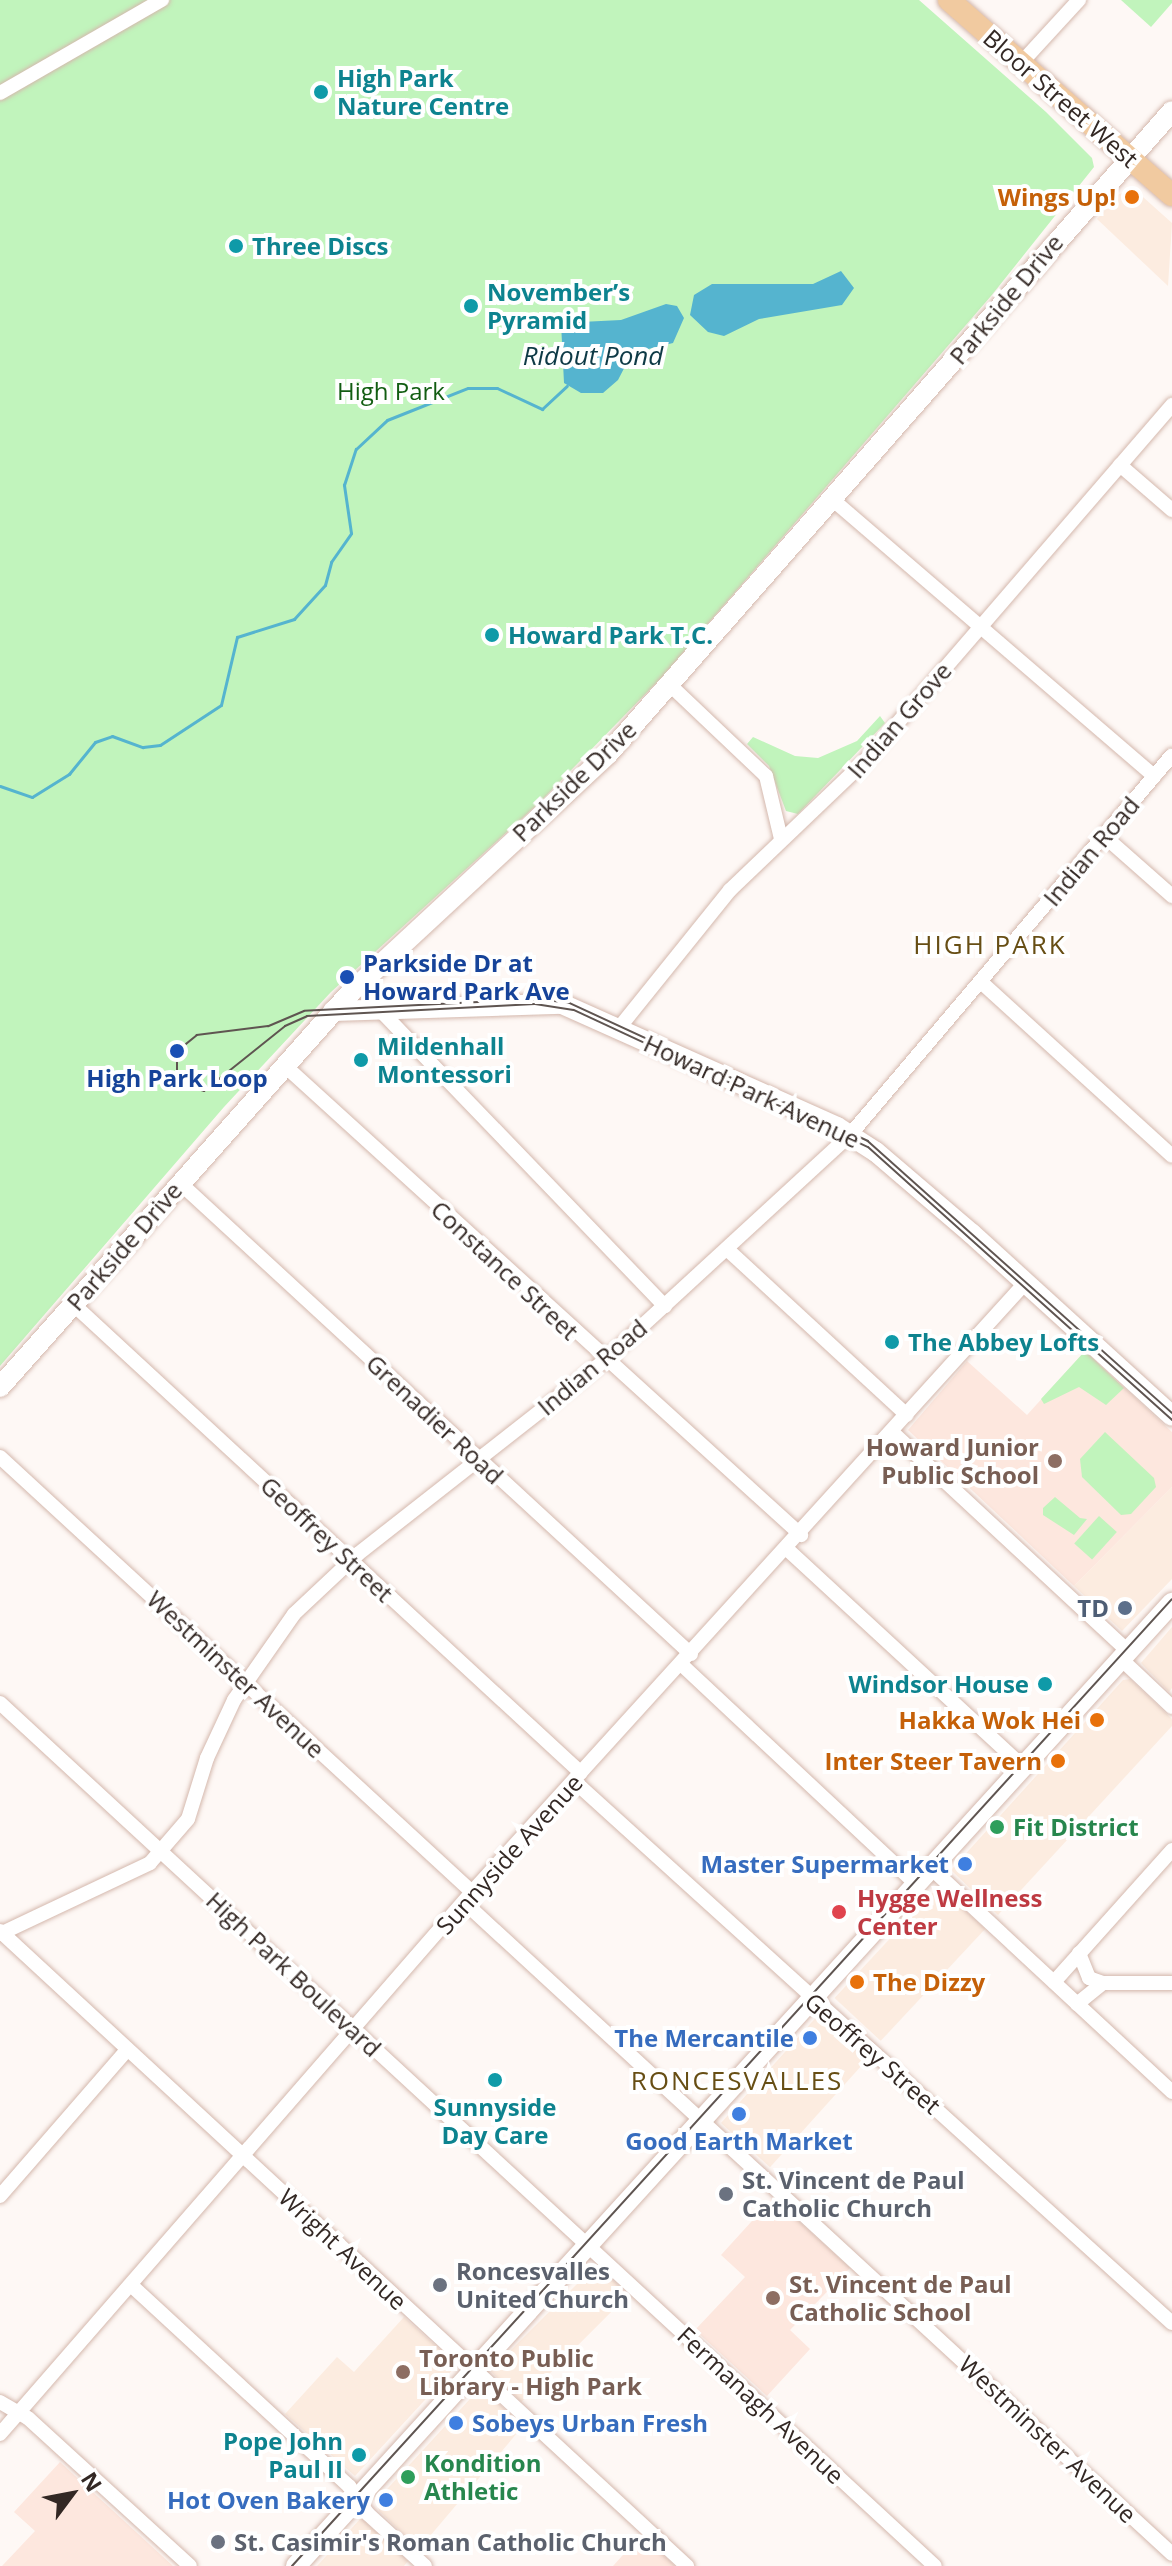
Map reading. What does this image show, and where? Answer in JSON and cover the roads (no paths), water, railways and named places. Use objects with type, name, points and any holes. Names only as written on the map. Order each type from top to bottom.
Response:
[{"type":"main road","name":"Bloor Street West","points":[[949,0],[1172,195]]},
{"type":"street","points":[[0,93],[162,0]]},
{"type":"street","points":[[1021,63],[1079,0]]},
{"type":"street","name":"Parkside Drive","points":[[0,1387],[333,1011],[608,754],[1172,111]]},
{"type":"street","name":"Indian Grove","points":[[619,1028],[730,890],[781,839],[842,786],[1172,405]]},
{"type":"street","points":[[1120,465],[1172,510]]},
{"type":"street","points":[[832,499],[1154,776]]},
{"type":"street","points":[[669,684],[766,776],[781,839]]},
{"type":"street","name":"Indian Road","points":[[1,1933],[139,1872],[161,1851],[188,1819],[214,1740],[244,1681],[294,1614],[350,1560],[604,1361],[851,1134],[1172,755]]},
{"type":"street","points":[[1104,836],[1172,896]]},
{"type":"street","points":[[981,982],[1172,1156]]},
{"type":"street","name":"Howard Park Avenue","points":[[333,1011],[546,1002],[619,1028],[851,1134],[1026,1282],[1172,1416]]},
{"type":"street","points":[[378,1008],[665,1306]]},
{"type":"street","name":"Constance Street","points":[[284,1065],[604,1361],[801,1535]]},
{"type":"street","name":"Grenadier Road","points":[[180,1183],[479,1459],[916,1884]]},
{"type":"street","points":[[728,1250],[907,1415]]},
{"type":"street","name":"Sunnyside Avenue","points":[[0,2434],[468,1897],[801,1535],[1026,1282]]},
{"type":"street","name":"Geoffrey Street","points":[[73,1304],[350,1560],[812,1999],[838,2017],[1172,2323]]},
{"type":"street","points":[[892,1432],[1069,1596],[1172,1707]]},
{"type":"street","name":"Westminster Avenue","points":[[0,1457],[244,1681],[701,2121],[1172,2554]]},
{"type":"street","points":[[787,1549],[1023,1767]]},
{"type":"street","points":[[296,2566],[1172,1603]]},
{"type":"street","name":"High Park Boulevard","points":[[0,1703],[588,2244]]},
{"type":"street","points":[[1054,1982],[1172,1850]]},
{"type":"street","points":[[931,1868],[1172,2092]]},
{"type":"street","name":"Wright Avenue","points":[[1,1933],[687,2566]]},
{"type":"street","points":[[1079,1953],[1089,1978],[1103,1983],[1172,1983]]},
{"type":"street","points":[[1077,2004],[1103,1983]]},
{"type":"street","points":[[0,2196],[127,2050]]},
{"type":"street","name":"Fermanagh Avenue","points":[[588,2244],[935,2566]]},
{"type":"street","points":[[131,2285],[349,2486],[357,2499],[425,2566]]},
{"type":"street","points":[[0,2402],[20,2412],[190,2566]]},
{"type":"water","points":[[841,271],[854,288],[842,305],[759,319],[724,336],[708,332],[690,315],[694,295],[712,284],[813,284]]},
{"type":"water","name":"Ridout Pond","points":[[666,304],[677,306],[684,318],[673,343],[632,353],[618,380],[603,393],[581,393],[564,383],[561,323],[621,320]]},
{"type":"waterway","points":[[0,786],[32,797],[69,774],[95,742],[112,736],[143,747],[160,745],[221,705],[237,637],[294,619],[325,585],[331,562],[351,533],[344,485],[356,449],[387,420],[468,388],[497,388],[542,409],[567,386]]},
{"type":"tram line","points":[[1172,1413],[868,1141],[570,1003],[538,999],[304,1011],[268,1026],[197,1035],[177,1051],[177,1074],[188,1086],[204,1091],[285,1026],[307,1016],[535,1004],[574,1010],[868,1147],[1172,1420]]},
{"type":"tram line","points":[[292,2566],[1172,1599]]},
{"type":"place","name":"High Park Nature Centre","points":[[321,92]]},
{"type":"place","name":"Wings Up!","points":[[1132,197]]},
{"type":"place","name":"Three Discs","points":[[236,246]]},
{"type":"place","name":"November’s Pyramid","points":[[471,306]]},
{"type":"place","name":"Howard Park T.C.","points":[[492,635]]},
{"type":"place","name":"Parkside Dr at Howard Park Ave","points":[[347,977]]},
{"type":"place","name":"High Park Loop","points":[[177,1051]]},
{"type":"place","name":"Mildenhall Montessori","points":[[361,1060]]},
{"type":"place","name":"The Abbey Lofts","points":[[892,1342]]},
{"type":"place","name":"Howard Junior Public School","points":[[1055,1461]]},
{"type":"place","name":"TD","points":[[1125,1608]]},
{"type":"place","name":"Windsor House","points":[[1045,1684]]},
{"type":"place","name":"Hakka Wok Hei","points":[[1097,1720]]},
{"type":"place","name":"Inter Steer Tavern","points":[[1058,1761]]},
{"type":"place","name":"Fit District","points":[[997,1827]]},
{"type":"place","name":"Master Supermarket","points":[[965,1864]]},
{"type":"place","name":"Hygge Wellness Center","points":[[839,1912]]},
{"type":"place","name":"The Dizzy","points":[[857,1982]]},
{"type":"place","name":"The Mercantile","points":[[810,2038]]},
{"type":"place","name":"Sunnyside Day Care","points":[[495,2080]]},
{"type":"place","name":"Good Earth Market","points":[[739,2114]]},
{"type":"place","name":"St. Vincent de Paul Catholic Church","points":[[726,2194]]},
{"type":"place","name":"Roncesvalles United Church","points":[[440,2285]]},
{"type":"place","name":"St. Vincent de Paul Catholic School","points":[[773,2298]]},
{"type":"place","name":"Toronto Public Library - High Park","points":[[403,2372]]},
{"type":"place","name":"Sobeys Urban Fresh","points":[[456,2423]]},
{"type":"place","name":"Pope John Paul II","points":[[359,2455]]},
{"type":"place","name":"Kondition Athletic","points":[[408,2477]]},
{"type":"place","name":"Hot Oven Bakery","points":[[386,2500]]},
{"type":"place","name":"St. Casimir's Roman Catholic Church","points":[[218,2542]]},
{"type":"district","name":"HIGH PARK","points":[[990,945]]},
{"type":"district","name":"RONCESVALLES","points":[[737,2081]]},
{"type":"park label","name":"High Park","points":[[391,391]]}]
